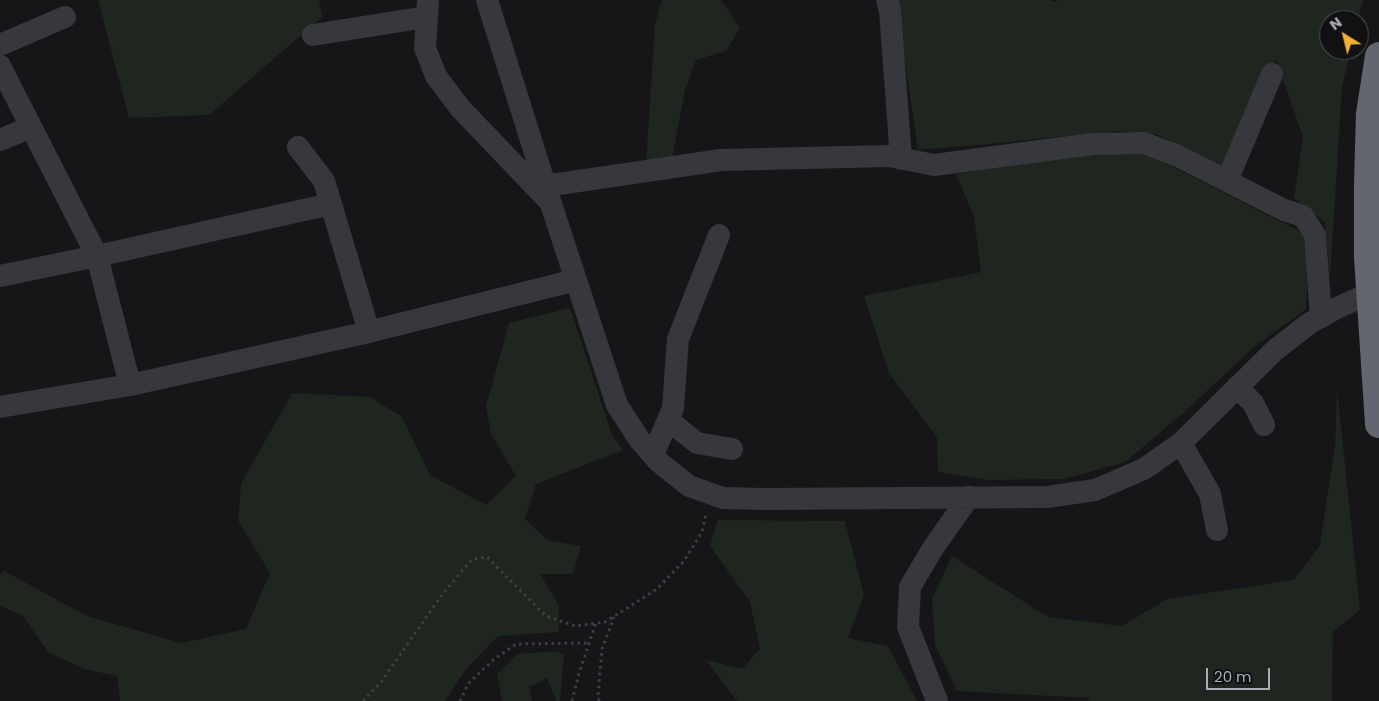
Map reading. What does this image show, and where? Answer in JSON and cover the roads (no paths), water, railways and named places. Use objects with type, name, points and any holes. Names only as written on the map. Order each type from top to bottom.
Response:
[{"type":"highway","points":[[1379,56],[1370,114],[1368,183],[1368,248],[1375,291],[1374,359],[1379,424]]},
{"type":"street","points":[[487,0],[548,195],[617,405],[639,439],[659,462],[689,486],[723,498],[1047,497],[1095,490],[1144,469],[1180,443],[1275,350],[1310,323],[1337,308],[1375,291]]},
{"type":"street","points":[[887,0],[890,11],[901,159]]},
{"type":"street","points":[[313,35],[427,9],[425,48],[436,76],[460,108],[548,195]]},
{"type":"street","points":[[0,45],[65,17]]},
{"type":"street","points":[[0,66],[97,256],[130,385]]},
{"type":"street","points":[[1227,181],[1272,74]]},
{"type":"street","points":[[0,140],[31,126]]},
{"type":"street","points":[[548,195],[722,160],[888,156],[934,165],[1093,144],[1144,143],[1178,156],[1284,210],[1303,216],[1316,235],[1321,317]]},
{"type":"street","points":[[298,147],[324,181],[369,332]]},
{"type":"street","points":[[0,276],[331,204]]},
{"type":"street","points":[[653,455],[672,408],[678,339],[720,235]]},
{"type":"street","points":[[0,407],[130,385],[369,332],[576,280]]},
{"type":"street","points":[[1237,387],[1253,403],[1264,426]]},
{"type":"street","points":[[668,420],[697,443],[732,449]]},
{"type":"street","points":[[1180,443],[1210,494],[1217,530]]},
{"type":"street","points":[[937,701],[908,627],[910,587],[932,548],[969,497]]}]
